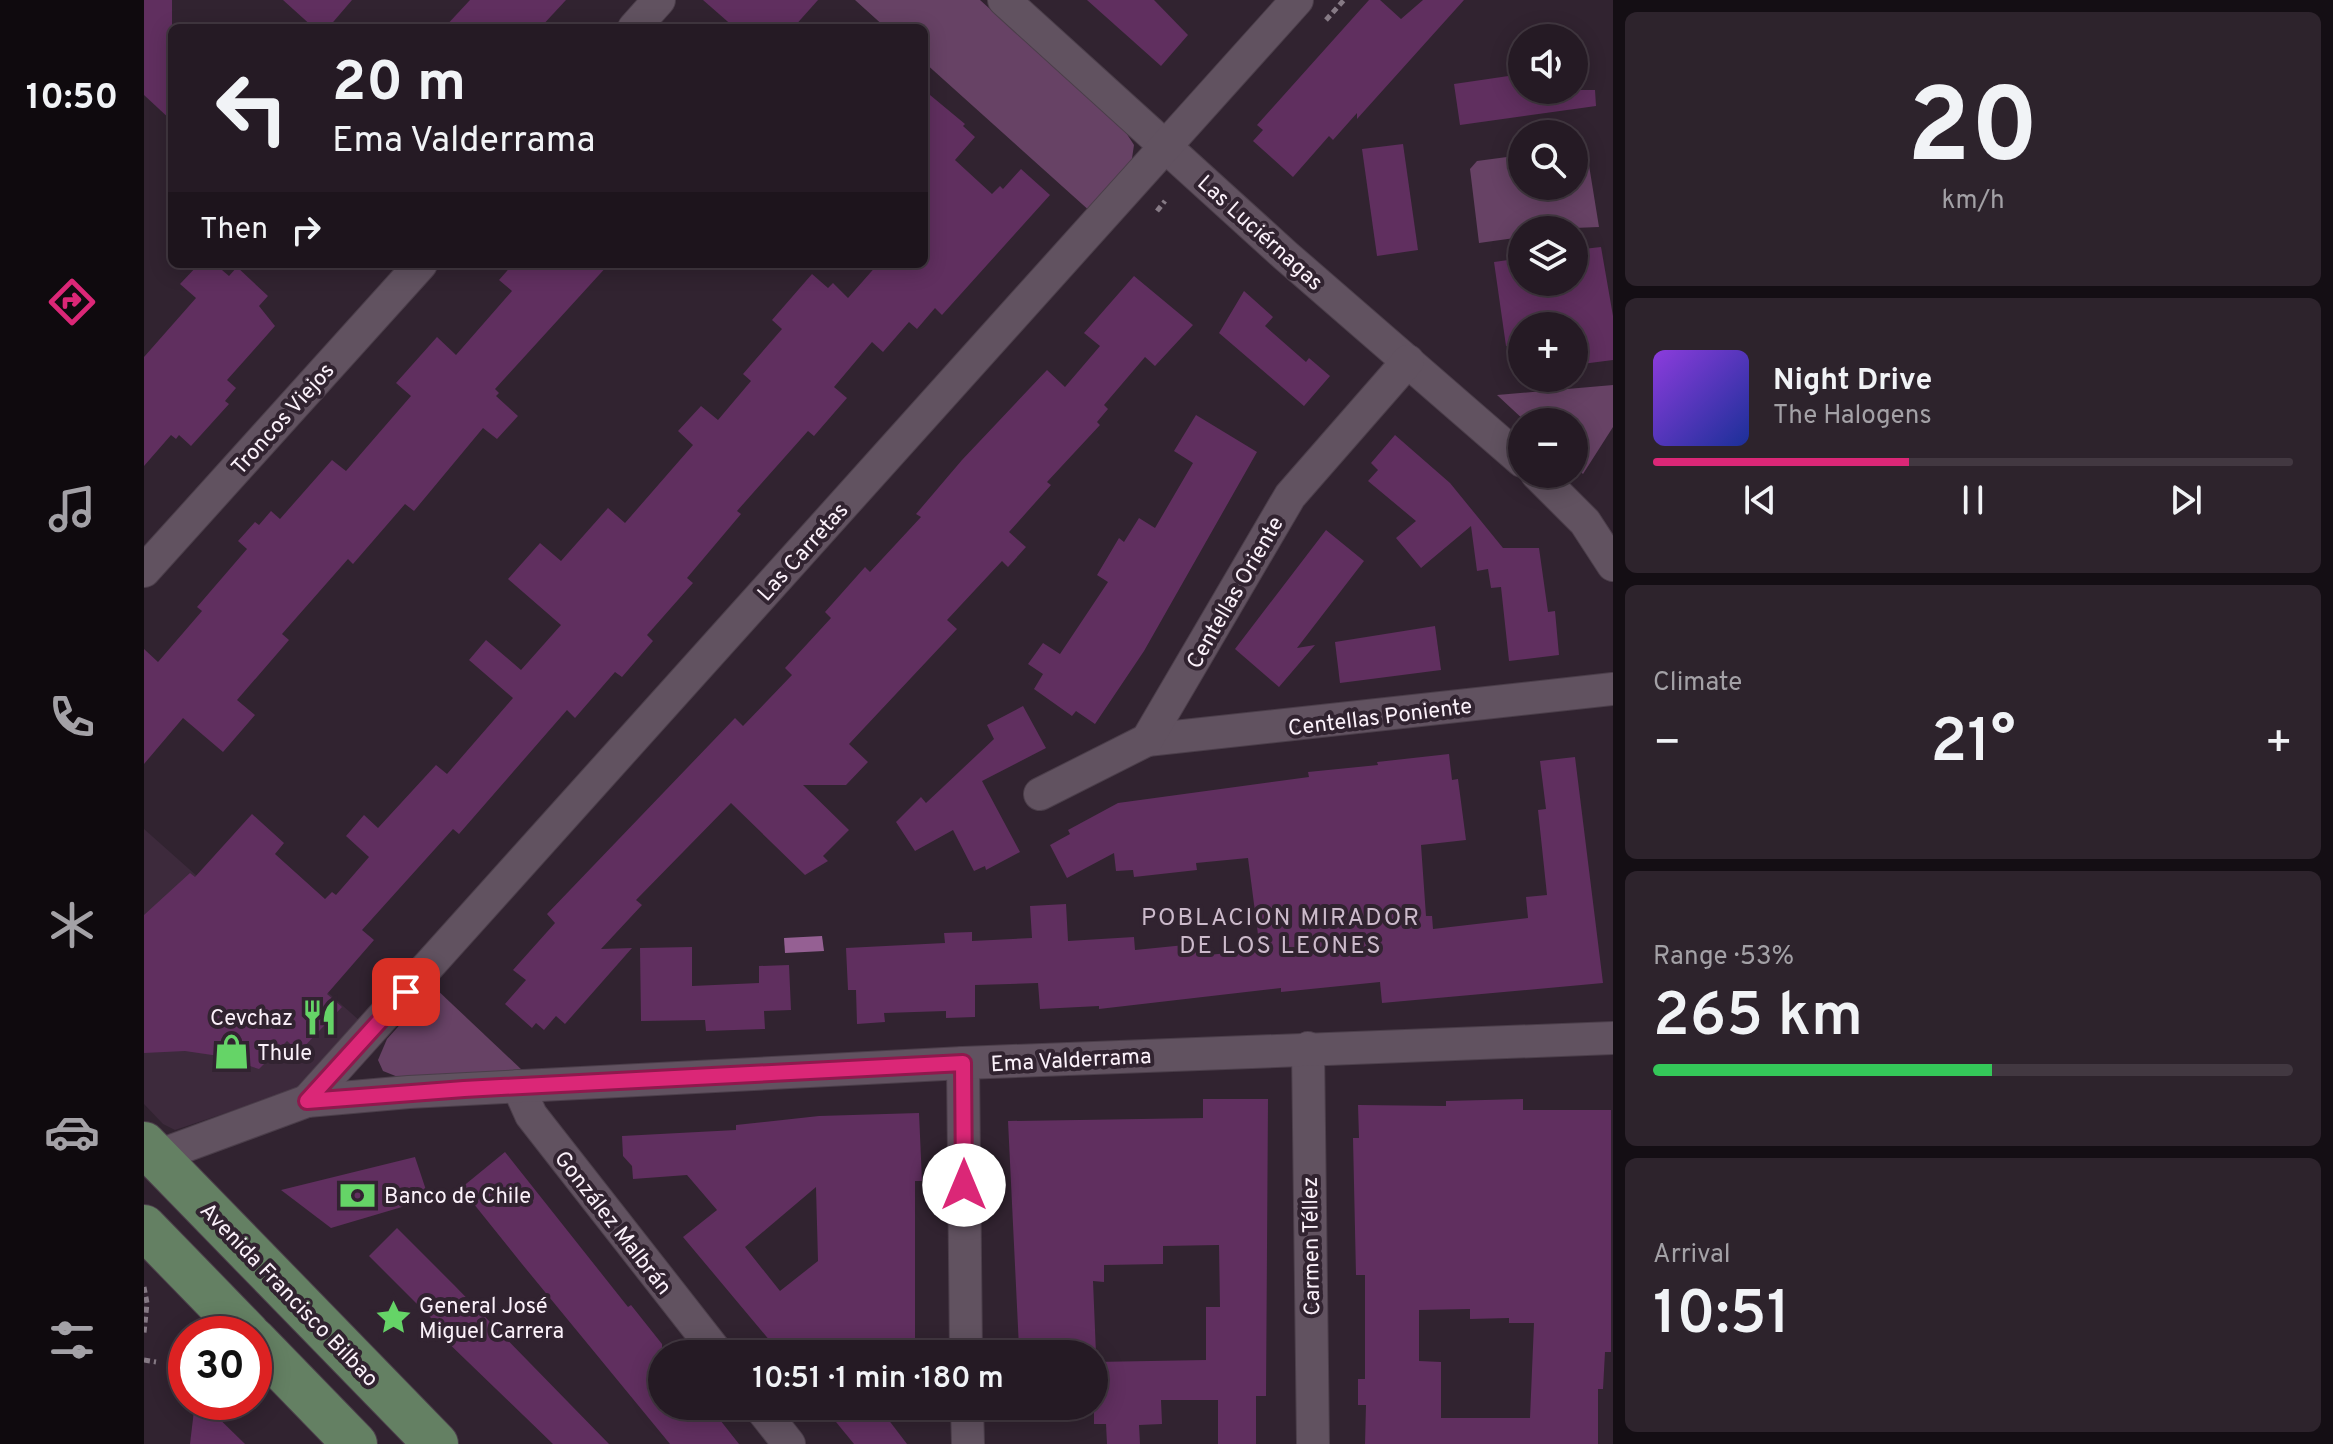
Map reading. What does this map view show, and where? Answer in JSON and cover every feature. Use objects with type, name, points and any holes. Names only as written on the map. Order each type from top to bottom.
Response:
[{"type":"main road","name":"Avenida Francisco Bilbao","points":[[150,1151],[436,1444]]},
{"type":"main road","points":[[150,1233],[187,1231],[245,1249]]},
{"type":"main road","points":[[150,1233],[231,1316]]},
{"type":"main road","points":[[272,1359],[355,1444]]},
{"type":"street","points":[[638,24],[659,0]]},
{"type":"street","name":"Las Luciérnagas","points":[[1004,0],[1508,449]]},
{"type":"street","name":"Las Carretas","points":[[307,1101],[1297,0]]},
{"type":"street","name":"Troncos Viejos","points":[[144,571],[417,268]]},
{"type":"street","name":"Centellas Oriente","points":[[1147,740],[1290,496],[1408,361]]},
{"type":"street","points":[[1551,488],[1585,522],[1613,565]]},
{"type":"street","name":"Centellas Poniente","points":[[1147,740],[1613,689]]},
{"type":"street","points":[[1040,794],[1147,740]]},
{"type":"street","name":"Ema Valderrama","points":[[150,1151],[307,1101],[518,1086],[963,1063],[1613,1038]]},
{"type":"street","name":"Carmen Téllez","points":[[1308,1048],[1313,1444]]},
{"type":"street","points":[[963,1063],[966,1340]]},
{"type":"street","name":"González Malbrán","points":[[518,1086],[531,1115],[707,1340]]},
{"type":"street","points":[[770,1420],[789,1444]]},
{"type":"street","points":[[967,1420],[968,1444]]},
{"type":"path","points":[[144,1287],[147,1303],[144,1333]]},
{"type":"path","points":[[144,1360],[156,1362]]},
{"type":"shaded area","points":[[855,0],[980,0],[1125,131],[1134,145],[1131,165],[1092,213],[928,66],[928,24],[882,24]]},
{"type":"shaded area","points":[[1508,157],[1508,200],[1588,200],[1588,159],[1599,227],[1588,227],[1588,216],[1508,216],[1508,239],[1479,243],[1470,169],[1477,161]]},
{"type":"shaded area","points":[[1613,385],[1613,427],[1588,466],[1588,408],[1511,408],[1497,395],[1588,392],[1588,387]]},
{"type":"shaded area","points":[[144,829],[360,1021],[297,1089],[175,1130],[163,1124],[144,1104]]},
{"type":"shaded area","points":[[822,936],[824,951],[785,953],[784,938]]},
{"type":"shaded area","points":[[434,987],[523,1071],[398,1077],[383,1071],[378,1060],[387,1039]]},
{"type":"building","points":[[144,0],[172,0],[172,24],[168,24],[168,117],[144,95]]},
{"type":"building","points":[[283,0],[352,0],[331,24],[310,24]]},
{"type":"building","points":[[470,0],[566,0],[544,24],[448,24]]},
{"type":"building","points":[[703,0],[818,0],[797,24],[730,24]]},
{"type":"building","points":[[1087,0],[1154,0],[1188,35],[1161,66]]},
{"type":"building","points":[[1369,0],[1380,0],[1401,19],[1423,0],[1464,0],[1357,119],[1357,113],[1333,140],[1329,136],[1293,177],[1253,141],[1263,130],[1257,125]]},
{"type":"building","points":[[1508,76],[1508,104],[1588,104],[1588,90],[1595,90],[1596,106],[1460,125],[1454,84]]},
{"type":"building","points":[[928,93],[965,124],[963,126],[975,137],[955,160],[992,194],[1000,186],[1003,189],[1021,169],[1050,195],[942,315],[935,308],[917,329],[909,322],[883,352],[872,342],[834,387],[847,398],[814,436],[808,431],[737,511],[741,514],[687,578],[693,583],[647,635],[653,641],[622,677],[615,672],[575,718],[567,710],[459,834],[453,829],[362,930],[374,940],[327,994],[342,1007],[299,1052],[287,1041],[259,1069],[219,1056],[185,1051],[144,1053],[144,915],[190,873],[195,877],[252,814],[284,843],[275,854],[325,899],[332,892],[336,895],[369,857],[346,836],[364,815],[378,828],[436,765],[447,774],[513,698],[469,660],[486,640],[521,670],[561,625],[508,579],[540,543],[561,561],[608,508],[625,523],[693,445],[678,431],[701,406],[718,420],[751,381],[743,374],[782,329],[772,320],[812,274],[828,288],[833,283],[848,298],[874,268],[928,268]]},
{"type":"building","points":[[1403,144],[1418,250],[1377,256],[1362,149]]},
{"type":"building","points":[[1601,247],[1613,316],[1613,360],[1588,363],[1588,312],[1508,312],[1506,346],[1494,262],[1508,260],[1508,296],[1588,296],[1588,248]]},
{"type":"building","points":[[195,268],[220,268],[229,276],[238,268],[268,296],[259,306],[275,326],[227,380],[236,388],[225,401],[229,404],[191,446],[179,435],[176,439],[171,435],[144,466],[144,357],[196,298],[180,284]]},
{"type":"building","points":[[510,268],[605,268],[495,389],[499,393],[496,396],[518,416],[497,439],[483,428],[414,511],[405,504],[353,564],[348,559],[282,634],[289,640],[237,700],[255,715],[223,752],[183,718],[144,764],[144,649],[158,662],[202,611],[197,607],[247,549],[238,541],[255,522],[259,525],[271,511],[280,519],[332,460],[346,471],[411,396],[396,383],[437,337],[456,355],[512,291],[499,280]]},
{"type":"building","points":[[1134,276],[1193,325],[1155,366],[1145,357],[1104,405],[1108,409],[1097,422],[1100,425],[1047,482],[1051,485],[1009,532],[1026,547],[1008,567],[1002,561],[947,620],[957,629],[849,744],[868,762],[846,785],[803,785],[849,830],[823,856],[828,861],[805,875],[731,803],[636,900],[642,905],[601,949],[632,948],[565,1024],[556,1016],[544,1030],[536,1023],[532,1028],[505,1004],[526,980],[513,970],[555,923],[547,914],[735,718],[743,726],[792,675],[785,668],[831,618],[825,612],[865,567],[870,572],[921,517],[916,514],[962,460],[1047,370],[1065,387],[1100,346],[1084,333]]},
{"type":"building","points":[[1244,291],[1273,317],[1265,326],[1306,362],[1309,358],[1330,376],[1304,406],[1219,333]]},
{"type":"building","points":[[1196,415],[1257,452],[1144,651],[1095,724],[1076,711],[1072,716],[1034,689],[1043,674],[1028,664],[1043,643],[1060,654],[1108,582],[1097,575],[1119,538],[1124,542],[1139,518],[1155,528],[1193,463],[1174,451]]},
{"type":"building","points":[[1395,435],[1450,483],[1503,548],[1539,548],[1548,612],[1555,611],[1559,655],[1509,661],[1501,587],[1491,588],[1488,569],[1477,571],[1471,526],[1421,568],[1396,538],[1416,521],[1368,481],[1378,470],[1371,463]]},
{"type":"building","points":[[1326,530],[1364,561],[1297,648],[1315,645],[1279,687],[1235,649]]},
{"type":"building","points":[[1435,626],[1441,670],[1340,683],[1335,642]]},
{"type":"building","points":[[1023,706],[1046,748],[982,781],[1020,852],[986,870],[985,866],[974,871],[953,830],[915,851],[896,822],[921,797],[926,803],[994,739],[987,725]]},
{"type":"building","points":[[1449,754],[1452,780],[1458,779],[1466,840],[1421,845],[1426,916],[1432,916],[1433,929],[1528,918],[1526,897],[1547,895],[1538,810],[1546,809],[1540,761],[1575,757],[1603,983],[1382,1003],[1380,982],[1281,992],[1281,988],[1099,1009],[1099,1006],[1040,1009],[1038,983],[975,985],[975,1017],[946,1018],[946,1011],[884,1013],[885,1022],[857,1024],[856,990],[848,990],[846,948],[945,943],[944,933],[972,932],[972,941],[1032,938],[1030,906],[1066,904],[1068,941],[1134,937],[1135,950],[1195,944],[1197,956],[1260,950],[1248,858],[1196,863],[1197,870],[1134,877],[1133,870],[1116,871],[1114,853],[1067,878],[1050,845],[1070,834],[1068,830],[1118,803],[1309,777],[1308,772]]},
{"type":"building","points":[[692,947],[692,986],[759,983],[759,966],[789,965],[791,1010],[764,1011],[765,1029],[706,1031],[705,1020],[641,1021],[640,948]]},
{"type":"building","points":[[1203,1099],[1268,1099],[1266,1396],[1256,1396],[1256,1444],[1218,1444],[1218,1400],[1161,1400],[1162,1424],[1139,1425],[1140,1444],[1107,1444],[1106,1424],[1094,1424],[1094,1420],[1108,1420],[1108,1362],[1206,1360],[1206,1307],[1220,1307],[1219,1245],[1163,1246],[1163,1264],[1104,1265],[1104,1282],[1093,1281],[1095,1340],[1019,1340],[1008,1121],[1203,1118]]},
{"type":"building","points":[[1523,1099],[1523,1110],[1611,1110],[1611,1352],[1605,1352],[1603,1389],[1598,1389],[1598,1444],[1365,1444],[1366,1405],[1358,1405],[1358,1379],[1365,1379],[1365,1275],[1356,1275],[1353,1138],[1359,1138],[1358,1105],[1446,1106],[1446,1101]],"holes":[[[1470,1309],[1470,1319],[1509,1318],[1509,1323],[1534,1323],[1530,1418],[1441,1418],[1441,1362],[1419,1361],[1419,1310]]]},
{"type":"building","points":[[919,1113],[922,1181],[915,1181],[915,1338],[769,1340],[683,1237],[717,1210],[687,1175],[633,1179],[632,1166],[623,1156],[622,1136],[736,1130],[736,1125],[819,1116]],"holes":[[[816,1187],[818,1261],[780,1291],[745,1247]]]},
{"type":"building","points":[[505,1152],[628,1307],[631,1305],[659,1340],[648,1340],[648,1417],[522,1264],[461,1188]]},
{"type":"building","name":"Banco de Chile","points":[[415,1157],[429,1199],[331,1228],[281,1190]]},
{"type":"building","points":[[397,1228],[609,1444],[553,1444],[439,1334],[443,1330],[369,1256]]},
{"type":"building","points":[[193,1420],[220,1420],[245,1444],[190,1444]]},
{"type":"building","points":[[650,1420],[720,1420],[739,1444],[670,1444]]},
{"type":"building","points":[[834,1420],[889,1420],[907,1444],[854,1444]]},
{"type":"place","name":"Cevchaz","points":[[319,1017]]},
{"type":"place","name":"Thule","points":[[231,1052]]},
{"type":"place","name":"Banco de Chile","points":[[358,1195]]},
{"type":"place","name":"General José Miguel Carrera","points":[[393,1318]]},
{"type":"district","name":"POBLACION MIRADOR DE LOS LEONES","points":[[1281,931]]},
{"type":"route","points":[[406,992],[307,1101],[409,1092],[963,1063],[964,1185]]}]
